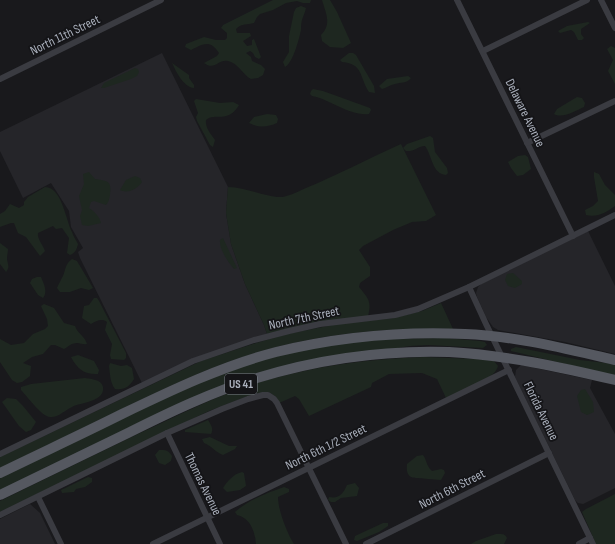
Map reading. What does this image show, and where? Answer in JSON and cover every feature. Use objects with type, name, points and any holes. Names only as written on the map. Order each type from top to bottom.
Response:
[{"type":"main road","name":"US 41","points":[[0,473],[193,381],[246,361],[314,344],[352,338],[395,334],[466,334],[538,344],[615,360]]},
{"type":"main road","name":"US 41","points":[[0,495],[199,400],[256,378],[285,370],[350,357],[399,353],[449,352],[502,357],[532,362],[615,380]]},
{"type":"street","points":[[143,0],[147,7]]},
{"type":"street","name":"North 11th Street","points":[[0,79],[161,0]]},
{"type":"street","name":"Delaware Avenue","points":[[457,0],[573,236]]},
{"type":"street","points":[[483,51],[588,0]]},
{"type":"street","points":[[601,0],[615,28]]},
{"type":"street","points":[[527,143],[615,101]]},
{"type":"street","name":"North 7th Street","points":[[0,454],[126,393],[212,354],[254,340],[320,324],[395,315],[425,306],[469,287],[615,215]]},
{"type":"street","name":"Florida Avenue","points":[[469,287],[548,453],[592,541]]},
{"type":"street","name":"North 6th 1/2 Street","points":[[153,544],[509,370]]},
{"type":"street","points":[[0,515],[201,418],[248,399],[268,395],[277,403],[346,544]]},
{"type":"street","name":"Thomas Avenue","points":[[167,434],[220,544]]},
{"type":"street","name":"North 6th Street","points":[[366,544],[548,453]]},
{"type":"street","points":[[38,497],[61,544]]},
{"type":"street","points":[[579,544],[592,541]]},
{"type":"shaded area","points":[[273,0],[311,0],[310,3],[297,1],[286,3],[273,10],[260,14],[254,23],[242,25],[236,29],[237,33],[250,33],[251,36],[243,41],[247,46],[252,45],[252,40],[254,39],[261,57],[259,59],[255,57],[250,51],[246,53],[251,57],[252,61],[261,65],[265,69],[263,75],[258,78],[251,79],[232,62],[225,61],[211,66],[204,63],[217,56],[219,53],[209,44],[191,50],[185,47],[186,44],[204,37],[216,40],[225,40],[227,38],[227,33],[221,28],[223,25]]},
{"type":"shaded area","points":[[322,0],[330,0],[351,43],[343,48],[330,47],[322,41],[321,35],[326,27],[327,19]]},
{"type":"shaded area","points":[[301,6],[306,8],[299,39],[291,61],[285,67],[283,62],[289,52],[289,36],[294,12],[296,8]]},
{"type":"shaded area","points":[[588,22],[590,23],[581,29],[581,34],[584,38],[582,40],[578,40],[574,32],[571,30],[560,33],[558,31],[567,26]]},
{"type":"shaded area","points":[[611,46],[615,48],[615,84],[608,71],[613,60],[607,49]]},
{"type":"shaded area","points":[[162,53],[228,187],[226,213],[231,244],[245,284],[267,334],[142,383],[80,258],[78,252],[83,248],[71,227],[69,211],[51,183],[23,198],[0,151],[0,132]]},
{"type":"shaded area","points":[[349,53],[356,55],[374,86],[375,93],[369,92],[358,68],[340,60]]},
{"type":"shaded area","points":[[172,63],[189,75],[194,88],[183,82]]},
{"type":"shaded area","points":[[135,68],[138,69],[139,72],[137,76],[101,88],[104,83]]},
{"type":"shaded area","points":[[408,76],[411,78],[405,82],[393,84],[382,89],[379,86],[387,79]]},
{"type":"shaded area","points":[[313,89],[323,91],[370,108],[371,110],[369,114],[354,113],[312,96],[310,94]]},
{"type":"shaded area","points":[[577,97],[582,98],[585,103],[584,107],[561,116],[554,114],[557,109]]},
{"type":"shaded area","points":[[196,99],[220,103],[233,102],[239,105],[235,111],[226,116],[213,117],[206,120],[207,128],[215,140],[213,147],[210,145],[197,121],[196,117],[198,113],[194,101]]},
{"type":"shaded area","points":[[267,114],[276,115],[278,119],[277,123],[256,126],[249,123],[254,117]]},
{"type":"shaded area","points":[[430,136],[433,138],[435,152],[447,168],[448,173],[446,175],[441,174],[435,168],[425,146],[409,151],[406,151],[403,148],[407,144]]},
{"type":"shaded area","points":[[401,144],[436,215],[426,221],[412,222],[393,230],[363,246],[359,250],[370,267],[370,276],[360,283],[359,287],[365,294],[369,303],[370,307],[368,316],[267,334],[245,284],[231,244],[226,213],[228,187],[235,187],[270,196],[282,197],[330,178]]},
{"type":"shaded area","points":[[525,155],[528,157],[531,169],[523,175],[517,176],[508,162],[518,156]]},
{"type":"shaded area","points":[[89,172],[95,179],[108,182],[110,184],[110,190],[109,199],[106,205],[94,201],[91,202],[89,208],[96,214],[101,223],[88,226],[82,225],[80,216],[82,210],[79,196],[84,184],[83,174]]},
{"type":"shaded area","points":[[594,172],[599,174],[605,185],[615,195],[615,206],[602,214],[590,216],[586,215],[585,210],[593,206],[598,201]]},
{"type":"shaded area","points":[[135,176],[140,178],[142,182],[138,187],[129,191],[120,190],[126,180]]},
{"type":"shaded area","points":[[45,187],[51,188],[56,192],[63,205],[72,234],[78,244],[76,251],[70,255],[67,253],[69,238],[62,228],[56,229],[53,226],[38,233],[39,240],[45,251],[40,256],[26,237],[18,233],[14,223],[0,227],[0,214],[5,211],[10,204],[19,208],[24,205],[24,202],[28,197]]},
{"type":"shaded area","points":[[588,231],[615,286],[615,354],[565,342],[498,330],[493,327],[486,317],[477,297],[476,293],[478,287],[481,284]]},
{"type":"shaded area","points":[[223,238],[237,268],[234,269],[222,251],[220,240]]},
{"type":"shaded area","points":[[0,243],[8,249],[8,267],[6,272],[0,264]]},
{"type":"shaded area","points":[[72,259],[77,261],[93,288],[89,290],[81,288],[70,292],[60,292],[57,288],[67,265]]},
{"type":"shaded area","points":[[513,273],[522,281],[522,284],[515,288],[508,286],[505,280],[507,274]]},
{"type":"shaded area","points":[[41,277],[44,285],[45,293],[43,298],[38,295],[30,283],[32,279]]},
{"type":"shaded area","points":[[94,298],[97,298],[99,301],[126,353],[126,358],[124,360],[111,359],[110,355],[112,344],[105,330],[107,322],[101,320],[91,324],[82,318],[84,306],[89,305]]},
{"type":"shaded area","points":[[441,303],[453,329],[405,329],[357,332],[309,340],[262,351],[225,363],[172,385],[0,468],[0,457],[201,361],[287,334],[338,324],[394,318],[422,311]]},
{"type":"shaded area","points":[[44,304],[54,308],[64,323],[75,326],[87,344],[75,343],[64,349],[51,345],[43,354],[32,357],[23,363],[31,366],[30,376],[22,382],[17,383],[12,380],[0,362],[0,339],[11,345],[24,343],[33,334],[45,329],[48,326],[47,319],[41,306]]},
{"type":"shaded area","points":[[446,338],[480,341],[485,342],[487,345],[483,348],[428,345],[410,346],[282,367],[0,491],[0,478],[132,413],[219,374],[289,353],[332,345],[378,339]]},
{"type":"shaded area","points":[[516,347],[580,360],[615,364],[615,376],[511,351],[511,349]]},
{"type":"shaded area","points":[[78,355],[94,361],[99,370],[98,374],[85,372],[79,368],[71,357]]},
{"type":"shaded area","points":[[424,357],[494,361],[498,366],[491,376],[484,381],[446,398],[437,379],[422,373],[389,374],[372,383],[371,387],[309,416],[299,399],[295,396],[279,403],[276,397],[269,392],[251,395],[209,411],[0,512],[0,501],[184,412],[244,387],[280,376],[341,364]]},
{"type":"shaded area","points":[[110,363],[121,366],[127,365],[132,368],[134,379],[128,386],[121,389],[115,389],[110,378]]},
{"type":"shaded area","points":[[521,365],[592,380],[590,388],[615,434],[615,488],[583,504],[578,503],[575,500],[515,377],[516,370]]},
{"type":"shaded area","points":[[85,378],[96,380],[101,383],[103,392],[100,396],[92,401],[76,405],[53,417],[43,414],[21,390],[21,387],[31,384]]},
{"type":"shaded area","points":[[585,389],[593,402],[594,412],[587,415],[581,412],[577,396],[581,390]]},
{"type":"shaded area","points":[[7,398],[16,399],[36,422],[31,430],[26,432],[19,426],[2,402]]},
{"type":"shaded area","points":[[208,420],[212,429],[211,434],[185,432],[185,430]]},
{"type":"shaded area","points":[[210,437],[229,446],[237,446],[235,449],[223,455],[204,443],[202,439]]},
{"type":"shaded area","points":[[159,450],[168,451],[172,456],[171,461],[165,465],[159,463],[155,455]]},
{"type":"shaded area","points":[[423,455],[432,471],[441,469],[444,470],[445,473],[441,480],[413,478],[408,474],[407,464],[417,456]]},
{"type":"shaded area","points":[[242,472],[244,473],[246,486],[240,490],[227,492],[223,488],[234,476]]},
{"type":"shaded area","points":[[88,477],[92,478],[92,482],[85,487],[76,489],[74,492],[62,493],[61,490]]},
{"type":"shaded area","points":[[355,483],[359,488],[357,496],[341,498],[335,502],[328,500],[329,497],[340,495],[347,485]]},
{"type":"shaded area","points":[[284,487],[289,489],[289,492],[278,497],[278,502],[283,521],[294,544],[256,544],[251,526],[245,519],[237,515],[235,512],[252,500]]},
{"type":"shaded area","points":[[615,494],[615,544],[596,544],[582,512]]},
{"type":"shaded area","points":[[30,504],[40,513],[55,544],[0,544],[0,519]]},
{"type":"shaded area","points":[[383,523],[388,523],[388,526],[379,532],[357,541],[354,540],[355,536]]},
{"type":"shaded area","points":[[496,534],[503,534],[506,536],[507,538],[504,544],[471,544],[476,541]]}]
